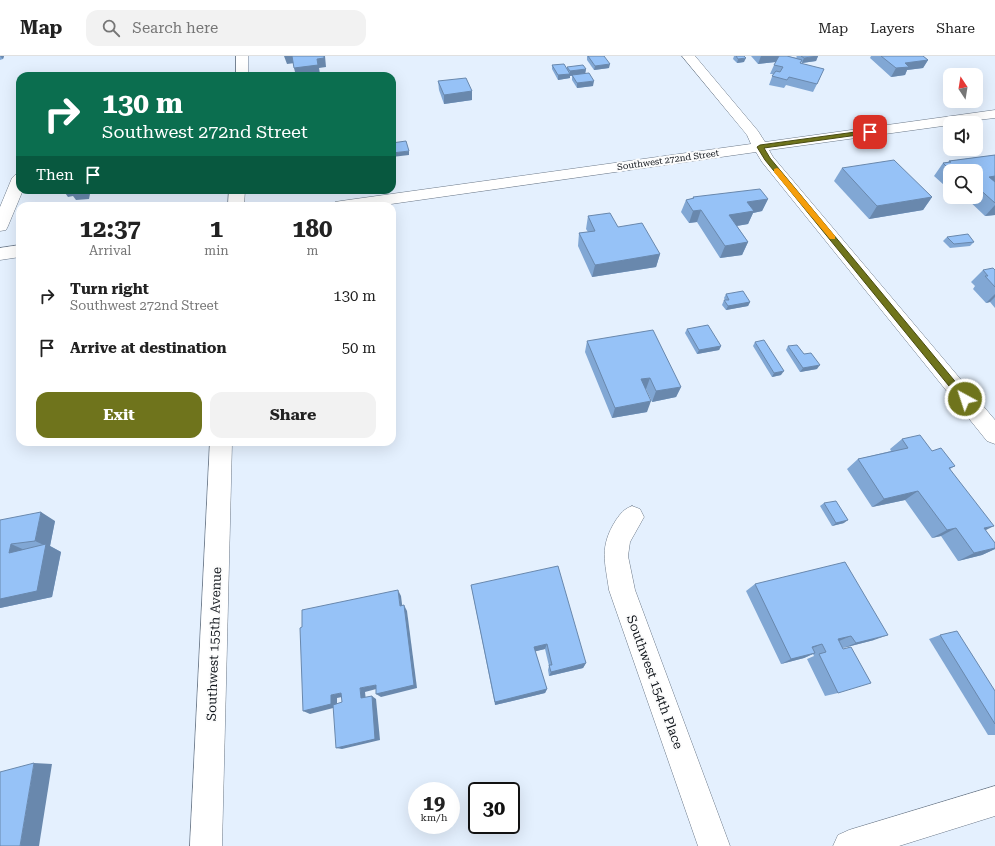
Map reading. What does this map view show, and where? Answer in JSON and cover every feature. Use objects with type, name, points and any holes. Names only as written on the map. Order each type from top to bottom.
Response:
[{"type":"street","points":[[242,56],[242,72]]},
{"type":"street","points":[[688,56],[753,134],[772,165],[995,435]]},
{"type":"street","name":"Southwest 272nd Street","points":[[369,202],[995,114]]},
{"type":"street","points":[[0,226],[16,188]]},
{"type":"street","points":[[0,254],[16,252]]},
{"type":"street","name":"Southwest 155th Avenue","points":[[206,846],[222,446]]},
{"type":"street","name":"Southwest 154th Place","points":[[632,517],[618,539],[616,556],[622,590],[714,846]]},
{"type":"street","points":[[849,846],[995,801]]},
{"type":"building","points":[[292,56],[324,56],[324,58],[317,59],[318,65],[294,68]]},
{"type":"building","points":[[588,56],[604,56],[610,64],[595,66]]},
{"type":"building","points":[[736,56],[744,56],[746,58],[738,59]]},
{"type":"building","points":[[779,56],[787,56],[802,60],[800,63],[824,69],[817,84],[789,77],[787,80],[772,76],[776,71],[780,72],[783,67],[774,65]]},
{"type":"building","points":[[801,56],[818,56],[804,58]]},
{"type":"building","points":[[881,56],[923,56],[928,60],[905,63],[909,67],[896,68]]},
{"type":"building","points":[[564,64],[570,74],[558,75],[552,65]]},
{"type":"building","points":[[583,65],[586,69],[570,71],[567,67]]},
{"type":"building","points":[[589,73],[594,81],[577,83],[572,75]]},
{"type":"building","points":[[466,78],[472,91],[444,95],[438,81]]},
{"type":"building","points":[[406,141],[409,151],[396,153],[396,142]]},
{"type":"building","points":[[995,155],[995,176],[989,177],[995,182],[995,203],[983,192],[983,164],[943,163],[951,162],[949,161]]},
{"type":"building","points":[[894,160],[932,197],[877,206],[842,168]]},
{"type":"building","points":[[760,189],[768,199],[747,202],[754,211],[729,215],[748,242],[725,246],[701,210],[693,211],[686,200],[694,198],[693,197]]},
{"type":"building","points":[[610,213],[618,227],[642,223],[660,254],[595,265],[579,233],[595,231],[588,216]]},
{"type":"building","points":[[968,234],[974,242],[954,244],[947,237]]},
{"type":"building","points":[[993,268],[995,270],[995,287],[985,276],[988,276],[983,270]]},
{"type":"building","points":[[743,291],[750,302],[728,306],[724,300],[729,300],[726,294]]},
{"type":"building","points":[[708,325],[721,346],[699,350],[687,329]]},
{"type":"building","points":[[653,330],[681,387],[656,391],[650,378],[641,379],[651,401],[615,408],[587,341]]},
{"type":"building","points":[[764,340],[784,371],[774,373],[755,342]]},
{"type":"building","points":[[797,345],[804,354],[811,353],[820,365],[803,368],[788,346]]},
{"type":"building","points":[[920,435],[932,451],[941,448],[955,466],[949,468],[994,526],[984,528],[995,543],[995,548],[974,553],[956,528],[947,530],[918,491],[884,499],[858,459],[908,448],[902,439]]},
{"type":"building","points":[[836,501],[848,520],[836,523],[824,503]]},
{"type":"building","points":[[41,512],[35,541],[11,544],[9,553],[46,544],[37,591],[0,599],[0,520]]},
{"type":"building","points":[[845,562],[888,635],[856,643],[851,636],[838,639],[843,649],[851,647],[871,683],[838,693],[819,654],[826,652],[822,644],[812,647],[815,653],[791,659],[755,584]]},
{"type":"building","points":[[558,566],[586,663],[551,672],[549,665],[552,665],[547,644],[534,647],[547,689],[495,702],[471,585]]},
{"type":"building","points":[[398,590],[400,606],[404,605],[414,685],[376,694],[376,685],[360,688],[361,698],[372,696],[375,739],[336,748],[333,705],[342,702],[341,693],[331,695],[331,704],[303,711],[300,628],[302,627],[302,610]]},
{"type":"building","points":[[957,631],[995,691],[995,724],[940,635]]},
{"type":"building","points":[[34,763],[20,846],[0,846],[0,772]]},
{"type":"slow traffic","points":[[777,170],[832,238]]},
{"type":"route","points":[[870,132],[760,147],[767,159],[965,399]]}]
